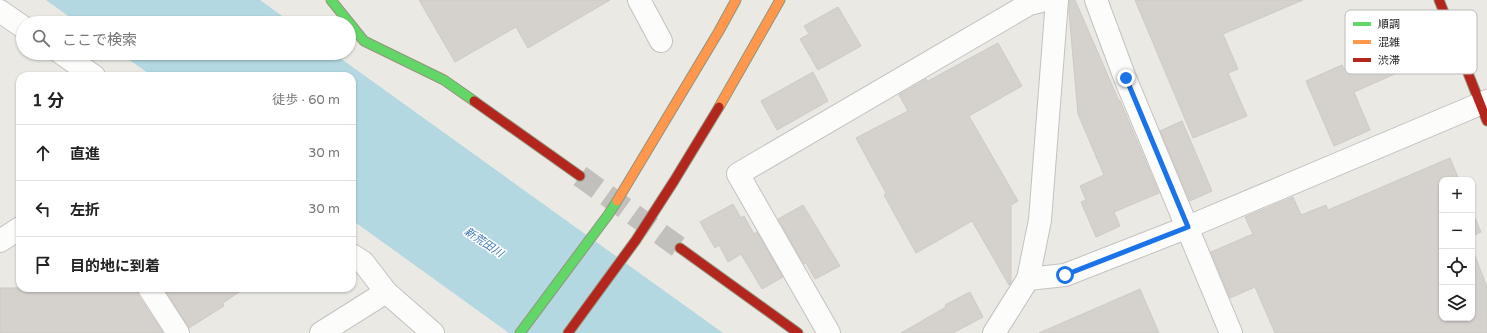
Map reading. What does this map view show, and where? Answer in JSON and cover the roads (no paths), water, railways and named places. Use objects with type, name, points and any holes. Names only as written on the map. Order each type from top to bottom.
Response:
[{"type":"street","points":[[331,0],[344,16]]},
{"type":"street","points":[[639,0],[662,40]]},
{"type":"street","points":[[520,333],[608,216],[736,0]]},
{"type":"street","points":[[568,333],[636,241],[675,180],[750,55],[780,0]]},
{"type":"street","points":[[829,333],[738,174],[1029,4],[1045,0]]},
{"type":"street","points":[[994,333],[1028,279],[1040,220],[1057,0]]},
{"type":"street","points":[[1096,0],[1126,78],[1231,333]]},
{"type":"street","points":[[1439,0],[1443,10]]},
{"type":"street","points":[[0,11],[16,22]]},
{"type":"street","points":[[356,31],[364,41],[444,80],[580,176]]},
{"type":"street","points":[[71,60],[88,72]]},
{"type":"street","points":[[1028,279],[1065,275],[1485,109],[1470,74]]},
{"type":"street","points":[[0,241],[16,231]]},
{"type":"street","points":[[680,248],[798,333]]},
{"type":"street","points":[[356,258],[363,262],[386,292],[433,333]]},
{"type":"street","points":[[152,292],[178,333]]},
{"type":"street","points":[[321,333],[386,292]]},
{"type":"water","points":[[46,0],[260,0],[282,16],[68,16]]},
{"type":"water","name":"新荒田川","points":[[130,60],[343,60],[723,333],[509,333],[356,223],[356,72],[146,72]]},
{"type":"tunnel","points":[[580,176],[680,248]]}]
